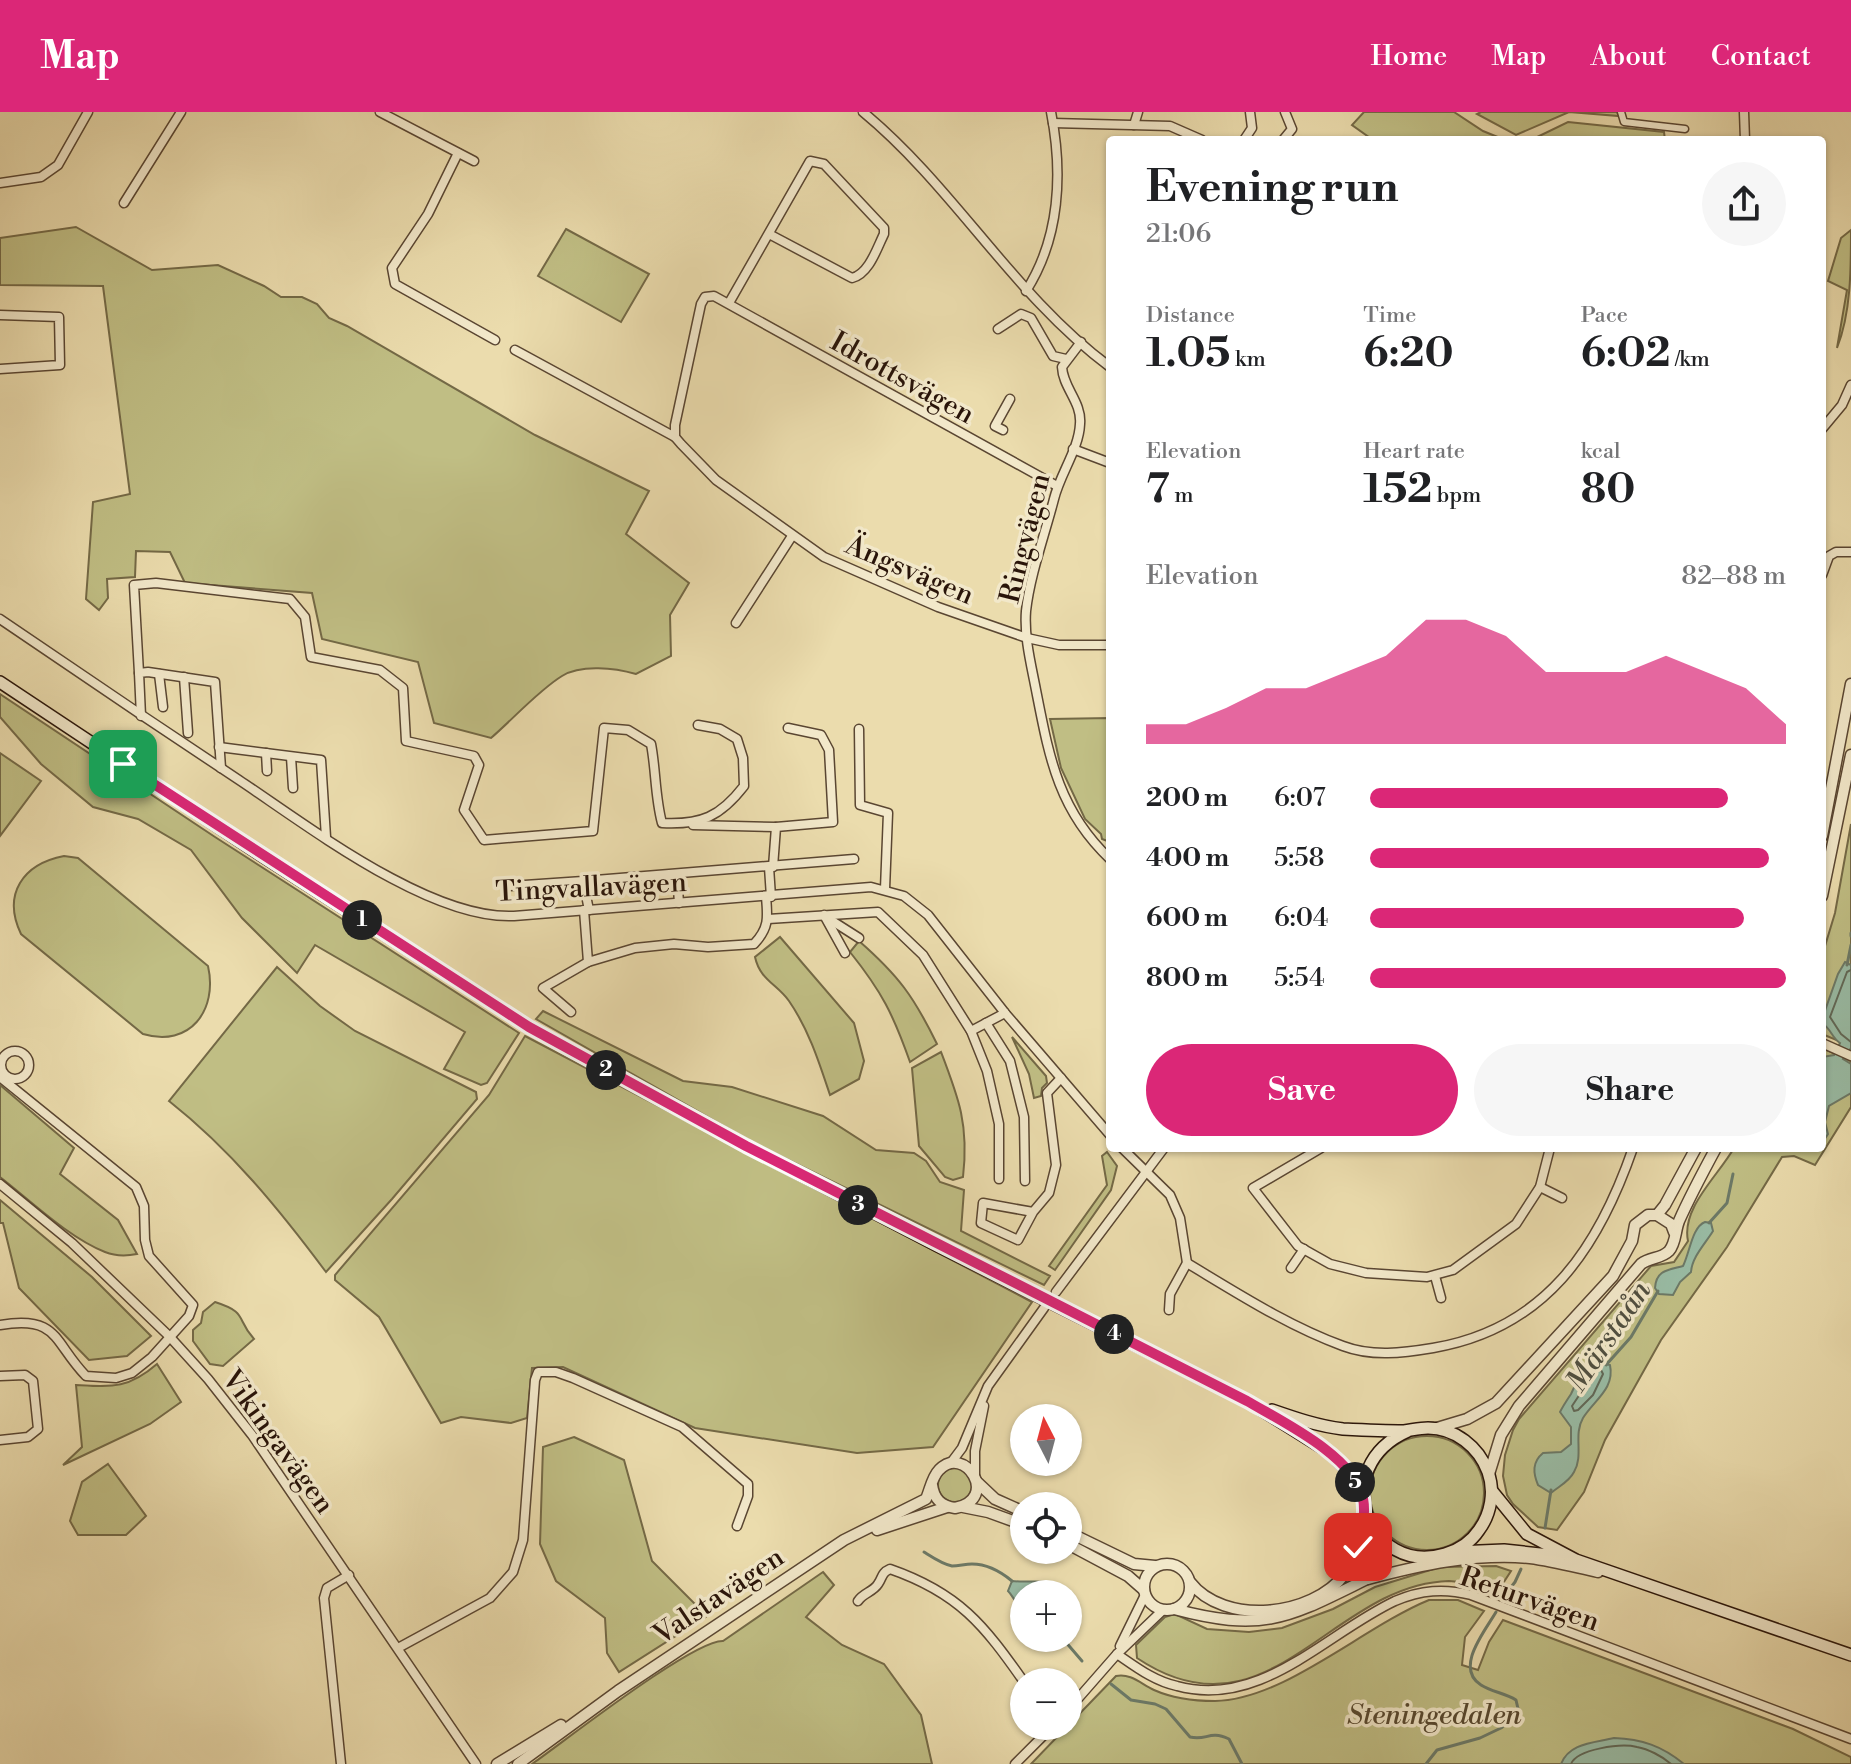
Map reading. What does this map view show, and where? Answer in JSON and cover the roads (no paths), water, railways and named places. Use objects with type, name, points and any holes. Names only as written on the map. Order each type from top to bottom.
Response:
[{"type":"main road","points":[[0,682],[253,850],[529,1027],[760,1153],[1247,1401],[1329,1452],[1343,1466],[1362,1495]]},
{"type":"main road","points":[[1247,1401],[1321,1425],[1408,1431],[1435,1428],[1463,1439],[1483,1460],[1491,1490],[1489,1510],[1481,1527],[1468,1542],[1452,1552]]},
{"type":"main road","points":[[1408,1431],[1395,1436],[1374,1455],[1363,1481],[1365,1510],[1375,1531],[1393,1548],[1428,1557],[1452,1552],[1521,1550],[1576,1560]]},
{"type":"main road","points":[[1491,1490],[1527,1534],[1576,1560],[1851,1655]]},
{"type":"street","points":[[0,183],[41,177],[58,165],[88,112]]},
{"type":"street","points":[[124,203],[181,112]]},
{"type":"street","points":[[380,112],[474,161]]},
{"type":"street","points":[[863,112],[885,130],[941,190],[1026,291],[1106,364]]},
{"type":"street","points":[[1026,291],[1041,267],[1058,193],[1051,112]]},
{"type":"street","points":[[1134,125],[1138,112]]},
{"type":"street","points":[[1247,136],[1252,128],[1250,112]]},
{"type":"street","points":[[1285,112],[1292,129],[1286,136]]},
{"type":"street","points":[[1621,112],[1624,122],[1685,129]]},
{"type":"street","points":[[1744,112],[1745,136]]},
{"type":"street","points":[[1053,123],[1170,126],[1193,136]]},
{"type":"street","points":[[458,153],[428,214],[392,268],[395,284],[495,340]]},
{"type":"street","points":[[675,437],[701,304],[709,295],[729,303],[810,161],[824,164],[884,228],[884,234],[865,270],[860,276],[852,278],[769,234]]},
{"type":"street","name":"Idrottsvägen","points":[[729,303],[1057,486]]},
{"type":"street","points":[[998,329],[1021,314],[1031,318],[1053,356],[1066,359],[1081,342]]},
{"type":"street","points":[[0,315],[59,317],[60,365],[0,369]]},
{"type":"street","name":"Ängsvägen","points":[[515,350],[675,437],[716,480],[824,557],[938,607],[1027,638],[1059,645],[1106,645]]},
{"type":"street","name":"Ringvägen","points":[[1066,359],[1062,374],[1077,403],[1080,428],[1057,486],[1026,608],[1027,638],[1048,755],[1061,790],[1082,828],[1106,855]]},
{"type":"street","points":[[1826,424],[1842,405],[1851,385]]},
{"type":"street","points":[[1003,430],[995,426],[1010,399]]},
{"type":"street","points":[[1073,449],[1106,461]]},
{"type":"street","points":[[736,623],[792,536]]},
{"type":"street","points":[[1826,564],[1829,556],[1836,552],[1851,552]]},
{"type":"street","points":[[141,716],[134,585],[156,583],[290,599],[305,617],[311,657],[380,670],[403,688],[406,741],[474,756],[479,765],[464,810],[484,840],[593,831],[604,728],[628,730],[651,744],[656,773],[656,802],[662,823],[776,827],[833,822],[829,750],[821,735],[788,728]]},
{"type":"street","name":"Tingvallavägen","points":[[0,619],[326,837],[405,884],[468,911],[495,917],[871,887],[885,889]]},
{"type":"street","points":[[139,673],[215,682],[221,768]]},
{"type":"street","points":[[159,674],[163,707]]},
{"type":"street","points":[[184,677],[188,733]]},
{"type":"street","points":[[1826,815],[1851,684]]},
{"type":"street","points":[[688,825],[710,817],[733,801],[744,786],[743,758],[737,739],[720,729],[698,725]]},
{"type":"street","points":[[859,729],[860,805],[888,813],[885,889],[904,896],[928,915],[1005,1013],[1106,1130]]},
{"type":"street","points":[[219,747],[321,760],[326,837]]},
{"type":"street","points":[[266,753],[267,771]]},
{"type":"street","points":[[1826,877],[1851,755]]},
{"type":"street","points":[[291,757],[293,788]]},
{"type":"street","points":[[571,1012],[543,988],[588,962],[635,948],[674,944],[708,947],[754,944],[766,931],[776,827]]},
{"type":"street","points":[[510,886],[854,859]]},
{"type":"street","points":[[677,875],[679,903]]},
{"type":"street","points":[[583,881],[588,962]]},
{"type":"street","points":[[768,919],[878,912],[923,955],[971,1031],[987,1071],[999,1124],[999,1179]]},
{"type":"street","points":[[824,915],[859,938]]},
{"type":"street","points":[[824,915],[845,953]]},
{"type":"street","points":[[971,1031],[1005,1013]]},
{"type":"street","points":[[986,1023],[1010,1061],[1024,1117],[1025,1181]]},
{"type":"street","points":[[1826,1045],[1849,1055]]},
{"type":"street","points":[[13,1087],[26,1074],[29,1060],[24,1053],[14,1050],[3,1055],[1,1062],[5,1075],[18,1079],[26,1074]]},
{"type":"street","points":[[0,1077],[136,1187],[144,1206],[149,1256],[193,1305],[189,1316],[152,1357],[132,1373],[116,1378],[86,1376],[72,1361],[60,1340],[39,1324],[0,1325]]},
{"type":"street","points":[[1033,1212],[983,1203],[981,1223],[1018,1240],[1033,1212],[1049,1193],[1056,1165],[1047,1093],[1061,1078]]},
{"type":"street","points":[[1126,1152],[1170,1195],[1184,1234],[1187,1263],[1170,1294],[1169,1310]]},
{"type":"street","points":[[1056,1292],[1161,1152]]},
{"type":"street","points":[[1314,1152],[1253,1188],[1298,1246],[1330,1264],[1366,1273],[1413,1277],[1435,1276],[1453,1270],[1516,1224],[1540,1187],[1549,1152]]},
{"type":"street","points":[[1187,1263],[1277,1316],[1344,1347],[1374,1354],[1413,1352],[1468,1341],[1500,1328],[1534,1307],[1571,1270],[1621,1184],[1632,1152]]},
{"type":"street","points":[[1657,1215],[1694,1152]]},
{"type":"street","points":[[1632,1241],[1641,1255],[1649,1258],[1665,1254],[1674,1240],[1674,1232],[1688,1200],[1714,1152]]},
{"type":"street","name":"Vikingavägen","points":[[0,1184],[72,1243],[169,1336],[252,1435],[476,1764]]},
{"type":"street","points":[[1540,1187],[1562,1198]]},
{"type":"street","points":[[1435,1428],[1467,1419],[1496,1403],[1613,1276],[1641,1219],[1657,1215],[1665,1218],[1674,1232]]},
{"type":"street","points":[[1291,1268],[1304,1249]]},
{"type":"street","points":[[1489,1474],[1501,1435],[1519,1406],[1649,1258]]},
{"type":"street","points":[[1435,1276],[1441,1298]]},
{"type":"street","points":[[1010,1520],[988,1512],[947,1507],[936,1498],[932,1485],[937,1472],[959,1455],[988,1386],[1044,1308]]},
{"type":"street","points":[[398,1648],[490,1598],[513,1572],[523,1540],[538,1372],[573,1378],[682,1427],[748,1484],[748,1496],[737,1526]]},
{"type":"street","points":[[0,1376],[25,1375],[33,1381],[38,1429],[28,1437],[0,1440]]},
{"type":"street","points":[[963,1507],[975,1496],[975,1451],[988,1386]]},
{"type":"street","points":[[950,1464],[965,1466],[995,1499],[1010,1506]]},
{"type":"street","name":"Valstavägen","points":[[518,1764],[618,1691],[844,1540],[926,1499],[932,1485]]},
{"type":"street","name":"Valstavägen","points":[[844,1540],[947,1507]]},
{"type":"street","points":[[1082,1539],[1134,1564],[1176,1565],[1206,1598],[1231,1609],[1270,1610],[1326,1592],[1347,1572],[1358,1547],[1365,1510]]},
{"type":"street","points":[[1082,1551],[1128,1576],[1152,1605],[1229,1621],[1272,1620],[1303,1611],[1389,1569],[1428,1557]]},
{"type":"street","points":[[1368,1579],[1449,1561],[1509,1557],[1547,1561],[1631,1580]]},
{"type":"street","points":[[1117,1654],[1144,1593],[1147,1574],[1155,1566]]},
{"type":"street","points":[[858,1601],[863,1594],[875,1588],[883,1572],[890,1569],[922,1582],[954,1600],[981,1623],[1014,1668]]},
{"type":"street","points":[[341,1764],[324,1598],[327,1588],[349,1575]]},
{"type":"street","points":[[1082,1694],[1117,1654],[1187,1598],[1190,1582]]},
{"type":"street","name":"Returvägen","points":[[1117,1654],[1145,1673],[1175,1686],[1210,1691],[1238,1687],[1274,1675],[1395,1601],[1411,1594],[1445,1590],[1471,1595],[1851,1739]]},
{"type":"street","name":"Valstavägen","points":[[497,1764],[618,1691]]},
{"type":"street","points":[[1015,1764],[1039,1740]]},
{"type":"water","points":[[1845,962],[1851,965],[1851,1048],[1843,1059],[1851,1064],[1851,1093],[1829,1106],[1826,1118],[1826,1056],[1834,1055],[1840,1043],[1826,1026],[1826,1008]]},
{"type":"water","points":[[1705,1222],[1711,1223],[1713,1231],[1696,1256],[1691,1272],[1680,1282],[1673,1295],[1659,1294],[1655,1288],[1658,1278],[1664,1272],[1683,1266],[1694,1234]]},
{"type":"water","points":[[1595,1362],[1610,1365],[1607,1388],[1580,1425],[1574,1472],[1551,1493],[1538,1485],[1535,1464],[1543,1453],[1561,1452],[1571,1444],[1571,1427],[1560,1412],[1581,1372]]},
{"type":"water","points":[[1614,1738],[1651,1745],[1668,1752],[1684,1764],[1561,1764],[1576,1748]]},
{"type":"waterway","name":"Märstaån","points":[[1847,965],[1851,945]]},
{"type":"waterway","name":"Märstaån","points":[[1709,1223],[1727,1203],[1733,1174]]},
{"type":"waterway","name":"Märstaån","points":[[1606,1365],[1631,1337],[1658,1291]]},
{"type":"waterway","name":"Märstaån","points":[[1545,1528],[1551,1490]]},
{"type":"waterway","points":[[924,1552],[952,1566],[978,1564],[989,1567],[1011,1580]]},
{"type":"waterway","name":"Märstaån","points":[[1505,1595],[1521,1569]]},
{"type":"waterway","name":"Märstaån","points":[[1426,1764],[1437,1750],[1480,1738],[1501,1728],[1519,1713],[1516,1700],[1481,1685],[1473,1678],[1470,1669],[1474,1649],[1496,1612]]},
{"type":"waterway","points":[[1074,1652],[1082,1661]]},
{"type":"waterway","points":[[1111,1684],[1131,1700],[1166,1709],[1190,1737],[1217,1735],[1229,1739],[1242,1764]]},
{"type":"park label","name":"Steningedalen","points":[[1434,1714]]}]
